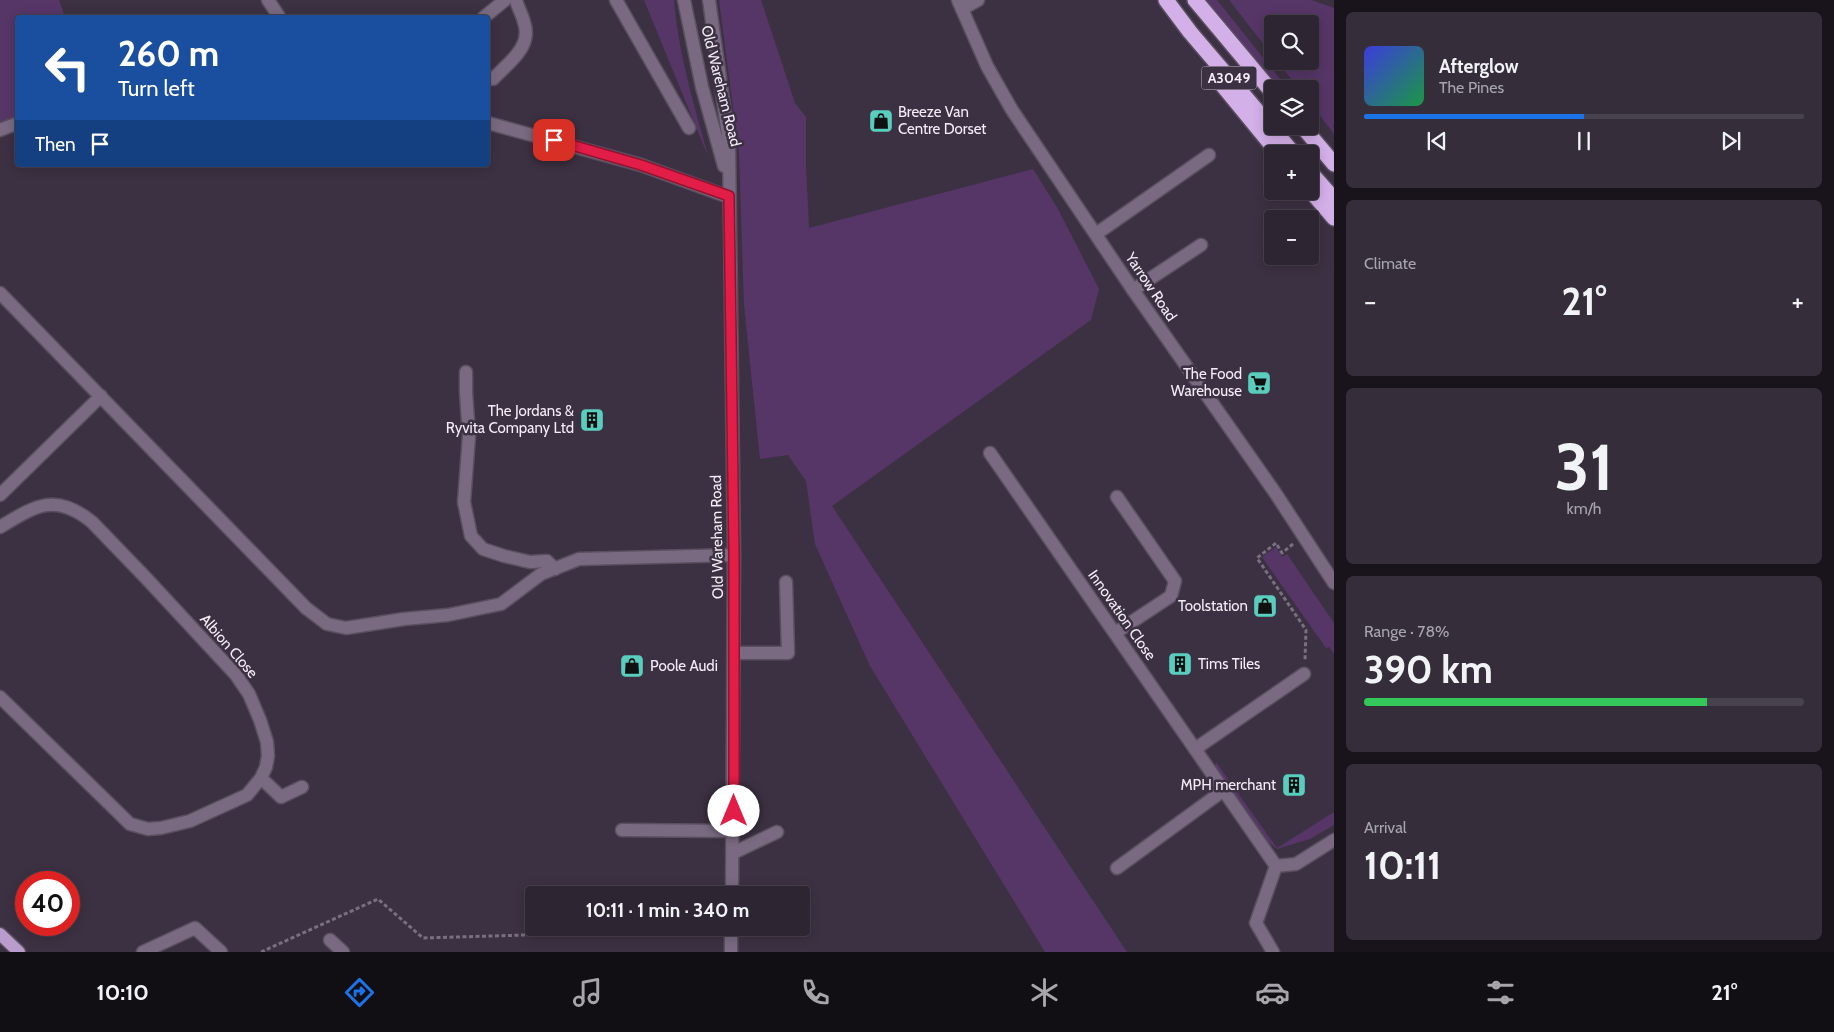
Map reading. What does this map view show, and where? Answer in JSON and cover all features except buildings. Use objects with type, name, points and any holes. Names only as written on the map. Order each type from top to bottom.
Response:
[{"type":"highway","name":"A3049","points":[[1195,0],[1264,82]]},
{"type":"highway","name":"A3049","points":[[1170,6],[1286,145]]},
{"type":"highway","points":[[1170,6],[1189,44],[1272,145]]},
{"type":"highway","points":[[1310,135],[1334,164]]},
{"type":"highway","points":[[1319,182],[1334,199]]},
{"type":"highway","points":[[1319,200],[1334,218]]},
{"type":"main road","points":[[0,934],[19,952]]},
{"type":"street","points":[[268,0],[278,15]]},
{"type":"street","points":[[487,15],[505,0]]},
{"type":"street","points":[[493,79],[523,48],[527,36],[525,22],[518,9],[516,0]]},
{"type":"street","points":[[616,0],[689,128]]},
{"type":"street","name":"Old Wareham Road","points":[[684,0],[702,87],[728,178]]},
{"type":"street","name":"Old Wareham Road","points":[[709,0],[728,142],[734,555],[732,886]]},
{"type":"street","points":[[960,4],[978,0]]},
{"type":"street","name":"Yarrow Road","points":[[960,4],[988,66],[1012,110],[1133,290],[1270,486],[1334,583]]},
{"type":"street","points":[[0,130],[15,124]]},
{"type":"street","points":[[490,124],[641,165],[729,196]]},
{"type":"street","points":[[1096,234],[1209,155]]},
{"type":"street","points":[[1133,290],[1201,245]]},
{"type":"street","points":[[0,293],[306,608],[327,624],[346,628],[404,619],[448,615],[501,604],[542,574],[579,559],[734,555]]},
{"type":"street","points":[[466,372],[469,436],[464,502],[471,536],[482,548],[530,562],[547,561],[555,569]]},
{"type":"street","points":[[0,495],[101,396]]},
{"type":"street","name":"Innovation Close","points":[[990,452],[1276,866]]},
{"type":"street","points":[[1115,634],[1171,596],[1175,581],[1117,497]]},
{"type":"street","name":"Albion Close","points":[[0,528],[28,510],[50,504],[82,514],[92,522],[236,675],[249,694],[267,742],[268,756],[266,767],[261,778],[247,795],[190,822],[148,829],[130,824],[0,697]]},
{"type":"street","points":[[734,652],[788,653],[786,582]]},
{"type":"street","points":[[1195,750],[1304,674]]},
{"type":"street","points":[[261,778],[281,797],[302,787]]},
{"type":"street","points":[[1117,868],[1224,790]]},
{"type":"street","points":[[622,830],[734,831]]},
{"type":"street","points":[[733,853],[777,832]]},
{"type":"street","points":[[1273,952],[1256,923],[1276,866],[1296,864],[1334,840]]},
{"type":"street","points":[[143,952],[195,928],[221,952]]},
{"type":"street","points":[[731,936],[731,952]]},
{"type":"street","points":[[330,940],[343,952]]},
{"type":"path","points":[[1304,536],[1282,553],[1276,543],[1257,558],[1306,630],[1304,674]]},
{"type":"path","points":[[261,952],[378,899],[423,938],[525,935]]},
{"type":"shaded area","points":[[0,0],[59,0],[64,15],[15,15],[15,124],[0,130]]},
{"type":"shaded area","points":[[644,0],[674,0],[683,59],[708,156]]},
{"type":"shaded area","points":[[719,0],[761,0],[795,103],[806,117],[809,228],[1033,169],[1058,209],[1099,289],[1091,320],[832,506],[1127,952],[1045,952],[870,666],[815,544],[806,481],[788,455],[760,459],[744,305],[739,153]]},
{"type":"shaded area","points":[[1195,0],[1217,0],[1264,59],[1264,70],[1273,70],[1281,80],[1264,80]]},
{"type":"shaded area","points":[[1229,0],[1311,0],[1334,8],[1334,134],[1319,115],[1319,80],[1292,80],[1284,70],[1319,70],[1319,15],[1264,15],[1264,45]]},
{"type":"shaded area","points":[[1276,547],[1282,557],[1287,554],[1334,623],[1334,654],[1329,647],[1326,648],[1262,557]]},
{"type":"shaded area","points":[[1216,762],[1277,848],[1334,812],[1334,825],[1310,839],[1277,849],[1268,842],[1215,767]]},
{"type":"place","name":"Breeze Van Centre Dorset","points":[[881,121]]},
{"type":"place","name":"The Food Warehouse","points":[[1259,383]]},
{"type":"place","name":"The Jordans & Ryvita Company Ltd","points":[[592,420]]},
{"type":"place","name":"Toolstation","points":[[1265,606]]},
{"type":"place","name":"Tims Tiles","points":[[1180,664]]},
{"type":"place","name":"Poole Audi","points":[[632,666]]},
{"type":"place","name":"MPH merchant","points":[[1294,785]]},
{"type":"route","points":[[554,140],[641,165],[729,196],[734,555],[734,811]]}]
